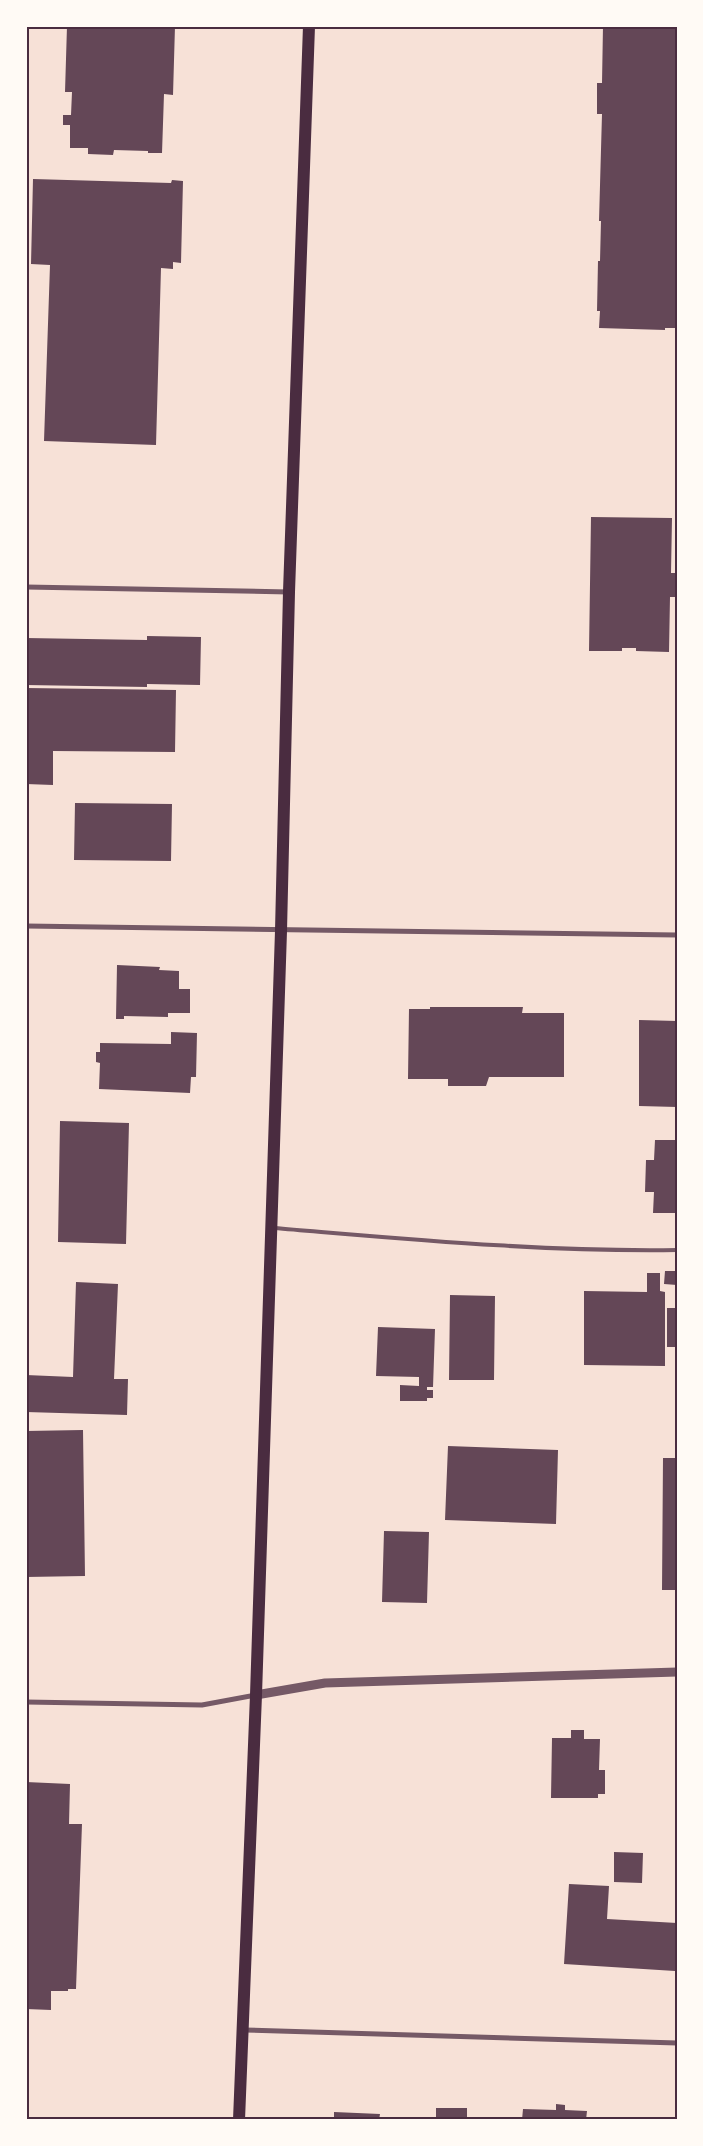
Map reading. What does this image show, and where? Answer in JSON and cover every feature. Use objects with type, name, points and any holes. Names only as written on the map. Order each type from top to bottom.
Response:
[{"type":"main road","points":[[239,2120],[244,2030],[272,1228],[289,592],[309,26]]},
{"type":"street","points":[[26,587],[289,592]]},
{"type":"street","points":[[26,926],[677,936]]},
{"type":"street","points":[[26,1702],[202,1705],[325,1682],[677,1672]]},
{"type":"street","points":[[244,2030],[677,2043]]},
{"type":"lane","points":[[272,1228],[474,1245],[619,1251],[677,1250]]},
{"type":"building","points":[[67,26],[175,26],[173,95],[164,94],[162,153],[114,150],[113,155],[88,154],[88,148],[70,148],[70,125],[63,125],[63,115],[71,115],[72,92],[65,92]]},
{"type":"building","points":[[603,26],[677,26],[677,328],[665,328],[665,330],[599,328],[600,311],[597,311],[598,261],[600,261],[601,221],[599,221],[602,114],[597,114],[597,83],[602,83]]},
{"type":"building","points":[[33,179],[171,183],[172,180],[183,181],[181,263],[173,262],[173,269],[161,268],[156,445],[44,441],[50,265],[31,264]]},
{"type":"building","points":[[591,517],[672,518],[671,573],[677,573],[677,597],[670,597],[669,652],[636,651],[636,648],[622,648],[622,651],[589,651]]},
{"type":"building","points":[[147,636],[201,637],[200,685],[147,684],[147,687],[26,685],[26,638],[147,640]]},
{"type":"building","points":[[26,688],[176,690],[175,752],[53,751],[53,785],[26,784]]},
{"type":"building","points":[[75,803],[172,804],[171,861],[74,860]]},
{"type":"building","points":[[117,965],[160,967],[159,970],[179,971],[179,989],[190,989],[190,1013],[168,1013],[168,1017],[124,1016],[124,1019],[116,1019]]},
{"type":"building","points":[[430,1007],[523,1007],[522,1013],[564,1013],[564,1077],[489,1077],[486,1086],[448,1086],[448,1079],[408,1079],[409,1009],[430,1009]]},
{"type":"building","points":[[639,1020],[677,1021],[677,1107],[639,1106]]},
{"type":"building","points":[[171,1032],[197,1033],[196,1077],[191,1077],[190,1093],[99,1089],[100,1063],[96,1062],[96,1052],[100,1052],[100,1043],[171,1044]]},
{"type":"building","points":[[60,1121],[129,1123],[126,1244],[58,1242]]},
{"type":"building","points":[[655,1140],[677,1140],[677,1213],[653,1213],[654,1192],[645,1192],[646,1160],[654,1160]]},
{"type":"building","points":[[665,1271],[677,1271],[677,1285],[664,1284]]},
{"type":"building","points":[[647,1273],[660,1273],[660,1291],[665,1292],[665,1366],[584,1365],[584,1291],[647,1292]]},
{"type":"building","points":[[76,1282],[118,1284],[114,1379],[128,1379],[127,1415],[26,1412],[26,1375],[73,1377]]},
{"type":"building","points":[[450,1295],[495,1296],[494,1380],[449,1380]]},
{"type":"building","points":[[667,1308],[677,1308],[677,1347],[667,1347]]},
{"type":"building","points":[[378,1327],[435,1329],[433,1387],[427,1387],[427,1390],[433,1390],[433,1398],[427,1398],[427,1401],[400,1401],[400,1385],[419,1386],[419,1377],[376,1376]]},
{"type":"building","points":[[83,1430],[85,1576],[26,1577],[26,1431]]},
{"type":"building","points":[[448,1446],[558,1450],[556,1524],[445,1520]]},
{"type":"building","points":[[663,1458],[677,1458],[677,1590],[662,1590]]},
{"type":"building","points":[[384,1531],[429,1532],[427,1603],[382,1602]]},
{"type":"building","points":[[571,1730],[584,1730],[584,1739],[600,1739],[599,1770],[605,1770],[605,1794],[598,1794],[598,1798],[551,1798],[552,1738],[571,1738]]},
{"type":"building","points":[[26,1782],[70,1784],[69,1824],[82,1824],[76,1989],[51,1991],[51,2010],[26,2009]]},
{"type":"building","points":[[614,1852],[643,1853],[642,1883],[614,1882]]},
{"type":"building","points":[[569,1884],[609,1886],[607,1919],[677,1923],[675,1971],[564,1964]]},
{"type":"building","points":[[556,2104],[565,2105],[565,2110],[587,2111],[586,2120],[522,2120],[523,2109],[556,2110]]},
{"type":"building","points":[[436,2108],[467,2108],[467,2120],[436,2120]]},
{"type":"building","points":[[334,2112],[380,2114],[379,2120],[334,2120]]}]
